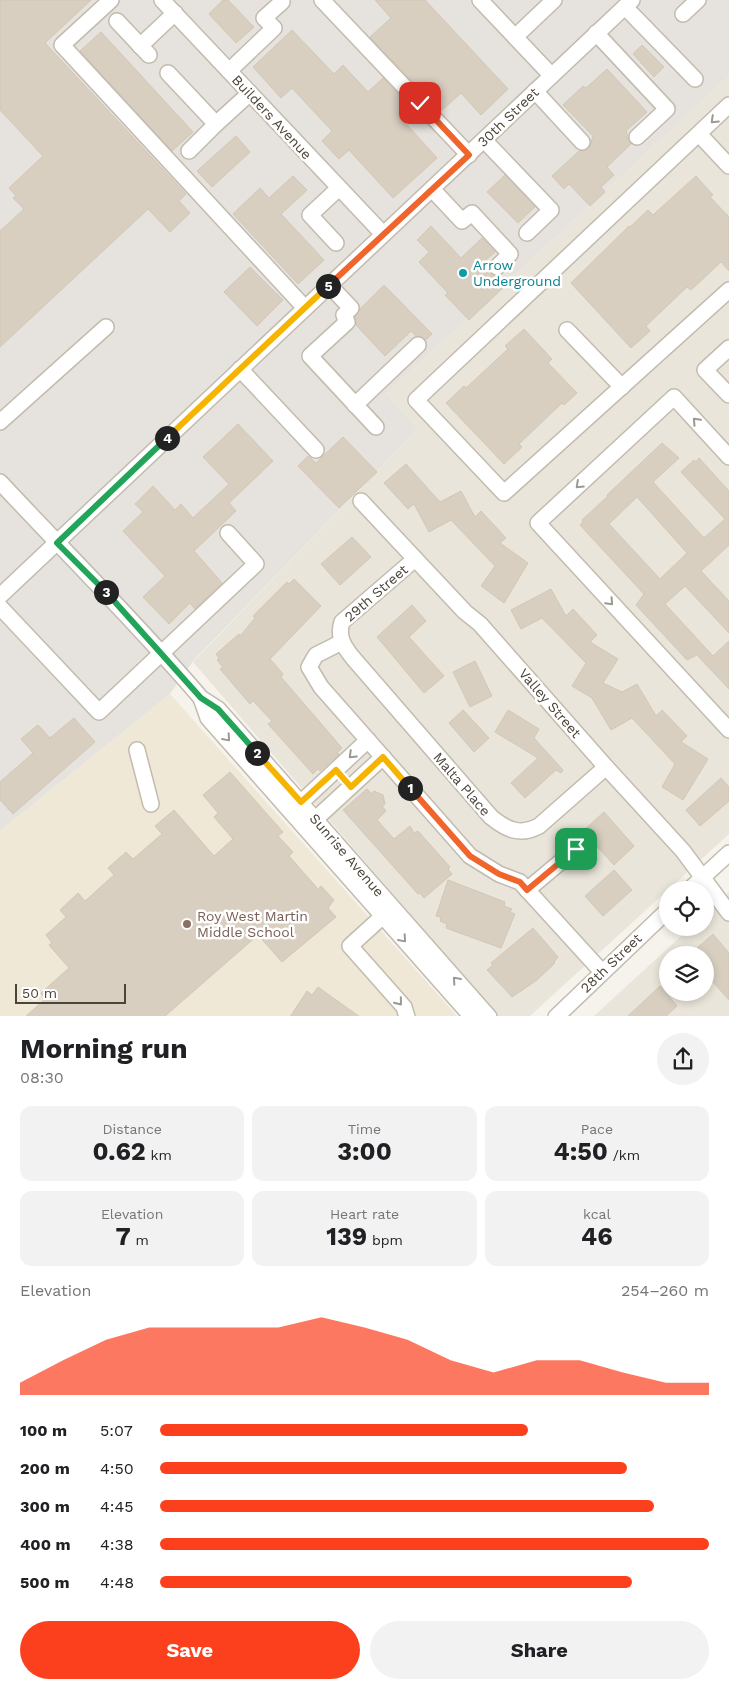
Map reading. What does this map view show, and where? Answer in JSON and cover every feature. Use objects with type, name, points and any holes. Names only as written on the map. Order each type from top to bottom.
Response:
[{"type":"street","points":[[110,0],[62,46],[305,308]]},
{"type":"street","name":"Builders Avenue","points":[[162,0],[383,234]]},
{"type":"street","points":[[322,0],[469,155]]},
{"type":"street","points":[[480,0],[551,75]]},
{"type":"street","points":[[515,37],[554,0]]},
{"type":"street","points":[[683,14],[698,0]]},
{"type":"street","points":[[229,71],[274,28],[264,18],[282,2]]},
{"type":"street","points":[[629,3],[695,79]]},
{"type":"street","name":"30th Street","points":[[0,596],[629,3]]},
{"type":"street","points":[[117,22],[144,51],[175,13]]},
{"type":"street","points":[[596,34],[667,109],[637,137]]},
{"type":"street","points":[[168,73],[216,124]]},
{"type":"street","points":[[535,91],[582,142]]},
{"type":"street","points":[[189,151],[250,93]]},
{"type":"street","points":[[729,105],[416,400],[504,493],[729,290]]},
{"type":"street","points":[[699,134],[729,166]]},
{"type":"street","points":[[484,140],[551,210],[527,233]]},
{"type":"street","points":[[336,243],[310,215],[339,188]]},
{"type":"street","points":[[432,189],[462,221],[472,213],[510,254],[497,266]]},
{"type":"street","points":[[329,285],[351,308],[344,315],[346,322],[310,356],[376,427]]},
{"type":"street","points":[[0,422],[106,327]]},
{"type":"street","points":[[567,330],[622,387]]},
{"type":"street","points":[[355,405],[418,344]]},
{"type":"street","points":[[729,348],[705,370],[729,395]]},
{"type":"street","points":[[240,369],[316,450]]},
{"type":"street","points":[[729,457],[674,397],[538,524],[729,730]]},
{"type":"street","name":"Sunrise Avenue","points":[[0,482],[57,543],[102,587],[201,698],[218,709],[311,824],[489,1016]]},
{"type":"street","name":"Valley Street","points":[[361,501],[465,612],[480,624],[683,851],[729,913]]},
{"type":"street","points":[[0,607],[99,712],[163,654],[256,564],[228,533]]},
{"type":"street","name":"29th Street","points":[[415,559],[342,622],[340,628],[342,642],[316,655],[309,667],[321,687],[470,856],[499,874],[520,882],[602,972]]},
{"type":"street","name":"Malta Place","points":[[342,642],[353,658],[491,817],[501,825],[522,832],[539,826],[606,767]]},
{"type":"street","points":[[296,807],[368,740]]},
{"type":"street","points":[[138,750],[151,804]]},
{"type":"street","points":[[311,824],[383,757]]},
{"type":"street","points":[[336,770],[351,787]]},
{"type":"street","name":"Sunrise Avenue","points":[[311,824],[383,916],[472,1016]]},
{"type":"street","points":[[527,890],[576,849]]},
{"type":"street","points":[[698,881],[729,853]]},
{"type":"street","points":[[383,916],[350,946],[404,1006],[407,1016]]},
{"type":"street","name":"28th Street","points":[[556,1016],[659,918]]},
{"type":"shaded area","points":[[0,0],[729,0],[729,76],[386,394],[418,429],[193,661],[170,694],[0,831]]},
{"type":"shaded area","points":[[729,76],[729,834],[678,881],[659,881],[659,898],[530,1016],[498,1016],[193,662],[418,429],[386,394]]},
{"type":"shaded area","name":"Roy West Martin Middle School","points":[[170,694],[457,1016],[0,1016],[0,831]]},
{"type":"shaded area","points":[[729,892],[729,1016],[594,1016],[659,956],[659,1001],[714,1001],[714,946],[670,946],[681,936],[714,936],[714,906]]},
{"type":"building","points":[[0,0],[91,0],[45,43],[186,194],[179,201],[190,213],[170,232],[148,209],[0,347],[0,231],[24,209],[13,198],[16,196],[9,188],[43,156],[0,110]]},
{"type":"building","points":[[223,0],[228,0],[254,27],[236,43],[209,14]]},
{"type":"building","points":[[375,0],[425,0],[508,89],[481,115],[461,93],[441,111],[370,37],[391,18]]},
{"type":"building","points":[[292,30],[334,74],[343,65],[368,92],[383,78],[410,107],[400,117],[437,158],[393,198],[349,150],[339,159],[322,141],[332,131],[292,88],[281,98],[253,67]]},
{"type":"building","points":[[101,32],[193,132],[172,151],[80,51]]},
{"type":"building","points":[[642,45],[664,67],[654,77],[633,54]]},
{"type":"building","points":[[607,69],[647,112],[626,131],[631,144],[607,167],[614,175],[601,187],[605,192],[590,206],[569,184],[564,189],[552,176],[579,151],[589,149],[593,136],[563,105],[583,86],[586,88]]},
{"type":"building","points":[[236,136],[250,152],[212,187],[197,171]]},
{"type":"building","points":[[505,175],[535,207],[518,223],[487,192]]},
{"type":"building","points":[[293,176],[307,190],[281,214],[324,260],[298,284],[233,214],[260,188],[269,198]]},
{"type":"building","points":[[696,176],[713,195],[710,197],[729,217],[729,271],[721,262],[691,290],[687,287],[646,326],[650,331],[631,348],[571,283],[629,226],[648,210],[653,215]]},
{"type":"building","name":"Arrow Underground","points":[[431,226],[461,258],[482,238],[495,252],[485,261],[488,270],[494,276],[499,276],[507,284],[469,320],[445,295],[448,293],[419,262],[429,252],[417,240]]},
{"type":"building","points":[[250,267],[283,300],[257,326],[224,292]]},
{"type":"building","points":[[384,285],[432,334],[426,340],[416,336],[411,331],[385,356],[356,325],[355,317],[360,309]]},
{"type":"building","points":[[524,329],[552,359],[548,363],[577,393],[564,405],[562,403],[519,444],[522,447],[504,464],[446,403],[464,386],[466,388],[508,349],[505,346]]},
{"type":"building","points":[[238,424],[273,461],[229,503],[236,511],[194,551],[222,583],[195,609],[190,603],[169,624],[143,597],[165,576],[123,531],[143,512],[135,504],[153,486],[175,510],[181,504],[193,518],[229,484],[203,457]]},
{"type":"building","points":[[343,437],[377,472],[339,508],[298,466],[308,456],[316,463]]},
{"type":"building","points":[[662,443],[679,458],[653,482],[704,538],[725,519],[681,472],[699,458],[729,491],[729,545],[701,571],[729,601],[729,633],[685,586],[665,604],[713,656],[729,641],[729,689],[697,655],[687,660],[636,605],[644,594],[580,525],[583,522],[582,520]],"holes":[[[637,497],[687,553],[660,579],[609,524]]]},
{"type":"building","points":[[406,464],[440,502],[461,491],[475,517],[481,511],[506,538],[500,543],[528,563],[504,603],[481,586],[495,566],[451,520],[429,532],[414,504],[408,509],[384,483]]},
{"type":"building","points":[[352,537],[371,557],[340,585],[321,564]]},
{"type":"building","points":[[294,579],[321,606],[270,659],[283,674],[281,677],[342,748],[337,753],[339,754],[320,771],[318,769],[313,774],[268,724],[272,721],[253,701],[250,704],[220,669],[223,667],[217,660],[219,658],[216,654],[239,634],[240,636],[255,618],[253,616],[287,582],[289,584]]},
{"type":"building","points":[[551,589],[566,616],[573,609],[597,635],[590,642],[618,659],[603,683],[622,692],[637,684],[656,716],[662,710],[687,736],[681,742],[708,759],[683,800],[662,787],[675,764],[632,718],[611,730],[592,698],[572,686],[586,663],[542,618],[521,629],[511,610]]},
{"type":"building","points":[[412,605],[426,621],[409,637],[444,676],[424,693],[377,637]]},
{"type":"building","points":[[475,661],[492,696],[470,707],[453,672]]},
{"type":"building","points":[[463,710],[489,738],[474,752],[449,723]]},
{"type":"building","points":[[508,710],[539,729],[534,738],[563,770],[561,773],[556,770],[525,798],[511,783],[538,758],[495,732]]},
{"type":"building","points":[[74,718],[95,742],[13,814],[0,800],[0,782],[33,753],[21,739],[38,725],[50,738]]},
{"type":"building","points":[[230,772],[283,832],[278,836],[293,852],[289,856],[318,889],[321,886],[334,900],[328,908],[336,917],[282,962],[258,935],[165,1016],[26,1016],[45,999],[41,993],[69,968],[49,945],[52,943],[46,935],[66,917],[60,910],[78,893],[85,901],[114,875],[108,868],[126,852],[133,859],[162,834],[155,826],[174,810],[214,856],[233,839],[214,817],[218,813],[203,795]]},
{"type":"building","points":[[721,778],[729,787],[729,801],[700,826],[686,810]]},
{"type":"building","points":[[367,789],[372,794],[374,791],[383,795],[385,804],[382,806],[386,811],[377,820],[394,839],[410,826],[414,833],[418,831],[450,867],[448,869],[452,874],[424,898],[420,893],[418,894],[343,810]]},
{"type":"building","points":[[604,812],[634,846],[614,865],[583,831]]},
{"type":"building","points":[[614,870],[632,890],[603,916],[585,896]]},
{"type":"building","points":[[448,880],[505,902],[504,906],[512,909],[510,912],[515,914],[501,948],[446,928],[447,924],[440,921],[441,917],[436,916]]},
{"type":"building","points":[[533,928],[558,957],[555,963],[537,980],[512,997],[487,970],[493,965],[491,963]]},
{"type":"building","points":[[714,935],[729,953],[729,1000],[714,983],[714,946],[699,946]]},
{"type":"building","points":[[318,987],[359,1016],[291,1016],[307,991],[312,995]]},
{"type":"building","points":[[659,987],[659,1001],[673,1001],[677,1006],[666,1016],[628,1016]]},
{"type":"place","name":"Arrow Underground","points":[[463,273]]},
{"type":"place","name":"Roy West Martin Middle School","points":[[187,924]]},
{"type":"route","points":[[420,103],[469,155],[57,543],[102,587],[201,698],[218,709],[301,802],[336,770],[351,787],[383,757],[470,856],[499,874],[520,882],[527,890],[576,849]]}]
